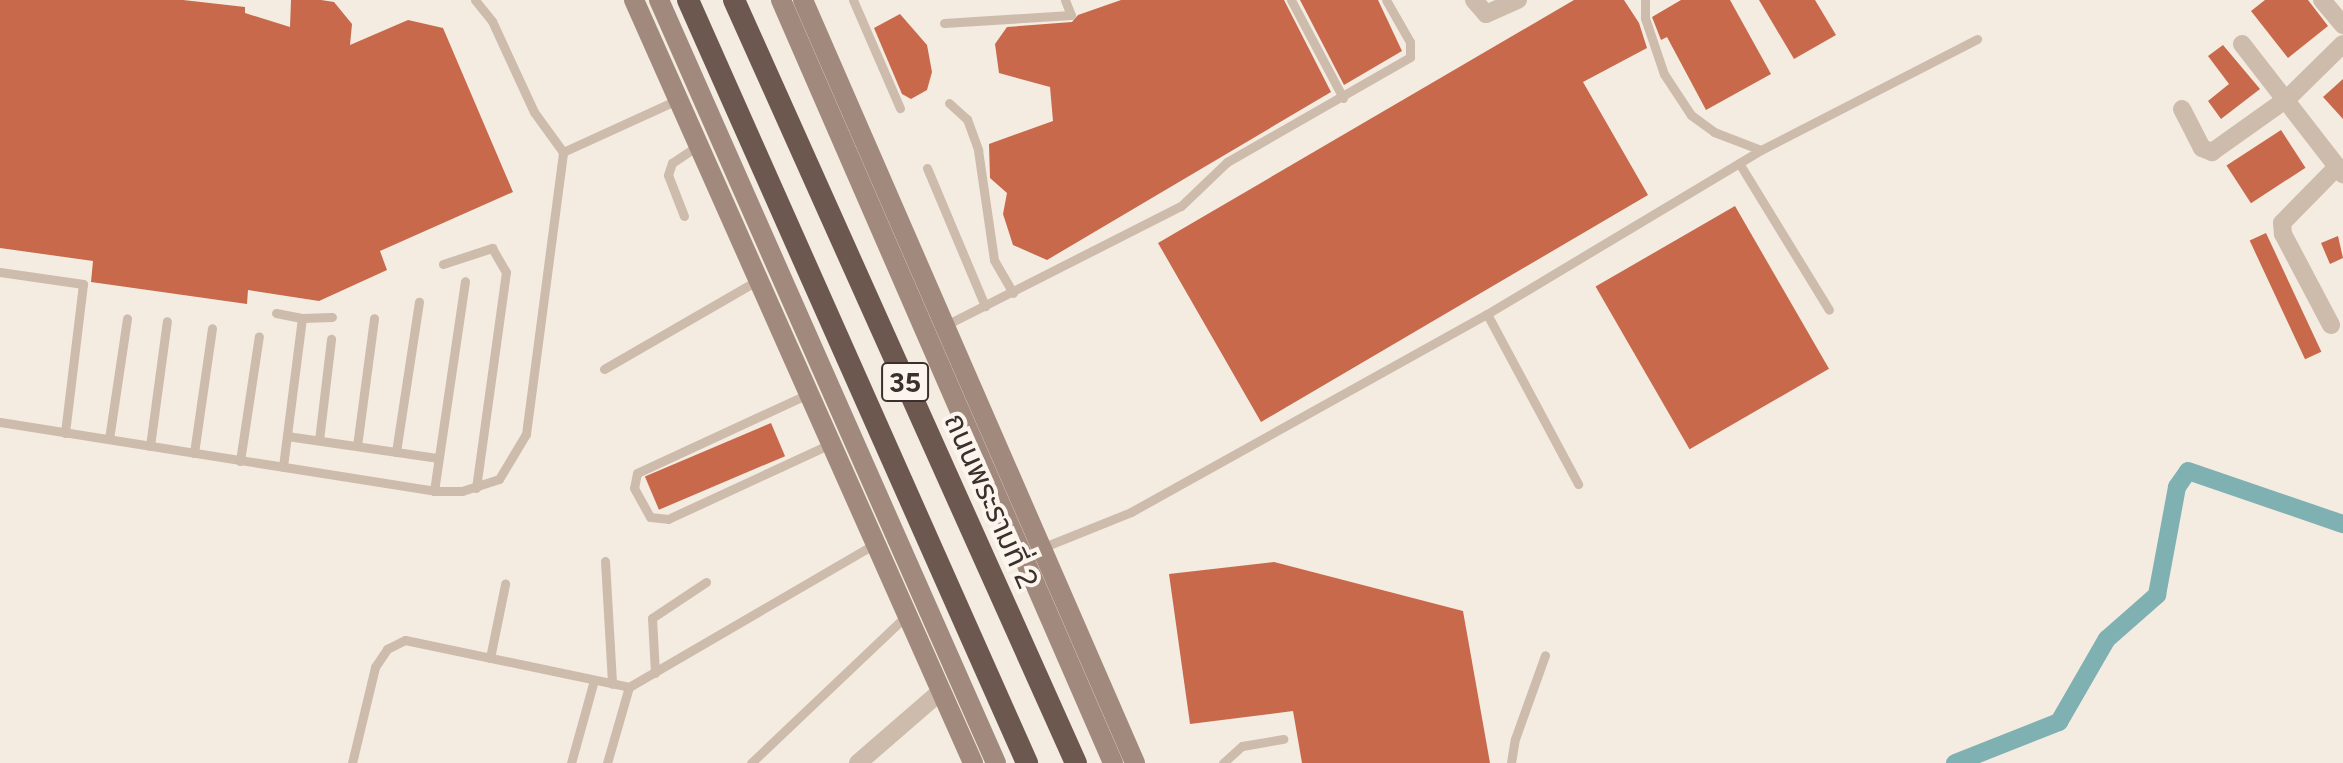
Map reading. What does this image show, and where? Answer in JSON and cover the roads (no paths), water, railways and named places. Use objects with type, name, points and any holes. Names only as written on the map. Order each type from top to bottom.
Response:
[{"type":"highway","name":"35","points":[[688,0],[1027,763]]},
{"type":"highway","name":"ถนนพระรามที่ 2","points":[[734,0],[1076,763]]},
{"type":"main road","points":[[634,0],[973,763]]},
{"type":"main road","points":[[659,0],[996,763]]},
{"type":"main road","points":[[781,0],[1113,763]]},
{"type":"main road","name":"ถนนพระรามที่ 2","points":[[803,0],[946,325],[1039,549],[1135,763]]},
{"type":"street","points":[[1474,0],[1486,14],[1518,0]]},
{"type":"street","points":[[2322,0],[2343,25]]},
{"type":"street","points":[[2242,44],[2288,98],[2340,171],[2282,223],[2331,325]]},
{"type":"street","points":[[2182,109],[2202,148],[2212,152],[2288,98],[2343,44]]},
{"type":"street","points":[[858,763],[941,691]]},
{"type":"lane","points":[[0,422],[434,491],[476,488],[499,479],[526,434],[563,152],[534,112],[492,21],[475,0]]},
{"type":"lane","points":[[853,0],[900,108]]},
{"type":"lane","points":[[944,23],[1071,15],[1065,0]]},
{"type":"lane","points":[[1291,0],[1343,98]]},
{"type":"lane","points":[[946,325],[1181,206],[1227,162],[1410,57],[1410,42],[1386,0]]},
{"type":"lane","points":[[1645,0],[1645,18],[1664,74],[1691,115],[1714,132],[1761,150]]},
{"type":"lane","points":[[1039,549],[1131,512],[1487,314],[1761,150],[1977,39]]},
{"type":"lane","points":[[563,152],[677,100]]},
{"type":"lane","points":[[949,103],[967,119],[978,150],[994,260],[1013,293]]},
{"type":"lane","points":[[684,216],[668,175],[672,163],[697,146]]},
{"type":"lane","points":[[1739,163],[1829,310]]},
{"type":"lane","points":[[927,168],[985,306]]},
{"type":"lane","points":[[443,264],[492,248],[506,272],[476,488]]},
{"type":"lane","points":[[0,272],[83,284],[65,433]]},
{"type":"lane","points":[[604,369],[758,280]]},
{"type":"lane","points":[[434,491],[465,281]]},
{"type":"lane","points":[[396,452],[419,302]]},
{"type":"lane","points":[[276,313],[302,318],[332,317]]},
{"type":"lane","points":[[1487,314],[1578,484]]},
{"type":"lane","points":[[109,439],[127,318]]},
{"type":"lane","points":[[283,467],[302,318]]},
{"type":"lane","points":[[357,446],[374,318]]},
{"type":"lane","points":[[150,446],[167,321]]},
{"type":"lane","points":[[194,453],[212,328]]},
{"type":"lane","points":[[240,461],[259,336]]},
{"type":"lane","points":[[319,440],[331,339]]},
{"type":"lane","points":[[808,394],[637,473],[634,488],[650,517],[668,519],[830,444]]},
{"type":"lane","points":[[287,436],[438,458]]},
{"type":"lane","points":[[352,763],[375,667],[387,649],[405,640],[629,687],[875,544]]},
{"type":"lane","points":[[605,561],[612,684]]},
{"type":"lane","points":[[655,673],[652,618],[706,582]]},
{"type":"lane","points":[[490,658],[505,584]]},
{"type":"lane","points":[[751,763],[907,615]]},
{"type":"lane","points":[[1511,763],[1515,739],[1545,655]]},
{"type":"lane","points":[[571,763],[594,680]]},
{"type":"lane","points":[[607,763],[629,687]]},
{"type":"lane","points":[[1223,763],[1242,746],[1283,739]]},
{"type":"waterway","points":[[1955,763],[2059,722],[2107,639],[2157,595],[2177,487],[2188,471],[2343,524]]}]
